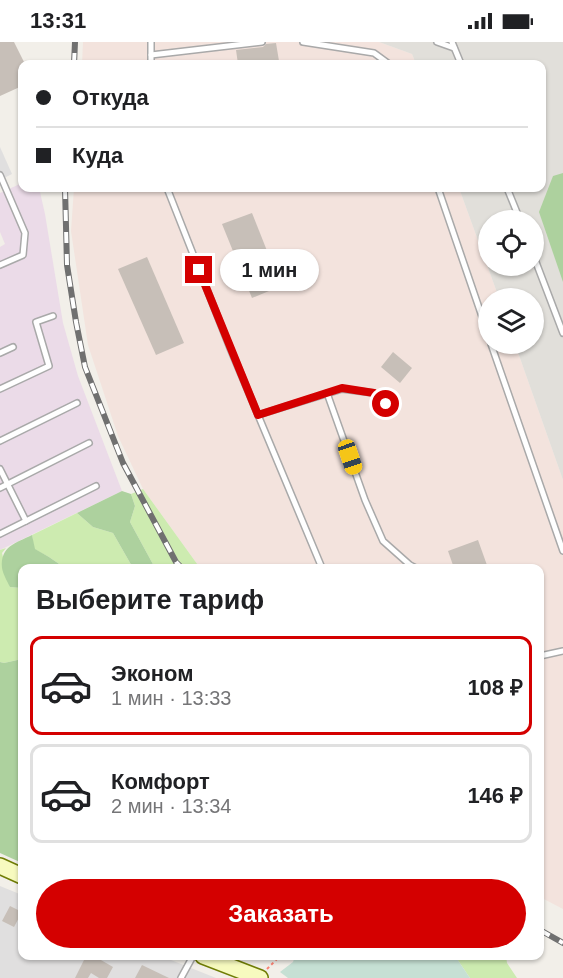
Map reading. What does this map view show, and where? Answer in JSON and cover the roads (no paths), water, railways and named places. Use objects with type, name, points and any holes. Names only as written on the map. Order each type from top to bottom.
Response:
[{"type":"main road","points":[[0,866],[18,874]]},
{"type":"main road","points":[[212,960],[259,978]]},
{"type":"lane","points":[[151,42],[152,60]]},
{"type":"lane","points":[[151,55],[262,42]]},
{"type":"lane","points":[[303,42],[374,54],[383,60]]},
{"type":"lane","points":[[437,42],[453,45],[459,60]]},
{"type":"lane","points":[[0,175],[25,233],[23,255],[0,265]]},
{"type":"lane","points":[[169,192],[320,564]]},
{"type":"lane","points":[[439,192],[478,305]]},
{"type":"lane","points":[[509,192],[516,210]]},
{"type":"lane","points":[[541,276],[563,333]]},
{"type":"lane","points":[[0,389],[49,366],[36,322],[53,316]]},
{"type":"lane","points":[[0,353],[13,347]]},
{"type":"lane","points":[[494,354],[563,551]]},
{"type":"lane","points":[[258,415],[342,388],[374,393],[386,404]]},
{"type":"lane","points":[[327,393],[365,500],[383,541],[409,564]]},
{"type":"lane","points":[[0,441],[77,403]]},
{"type":"lane","points":[[0,488],[89,443]]},
{"type":"lane","points":[[0,470],[26,521]]},
{"type":"lane","points":[[0,534],[96,486]]},
{"type":"lane","points":[[544,655],[563,651]]},
{"type":"lane","points":[[181,978],[191,960]]},
{"type":"railway","points":[[74,60],[75,42]]},
{"type":"railway","points":[[65,192],[67,265],[85,367],[123,463],[178,564]]},
{"type":"railway","points":[[544,932],[563,943]]}]
